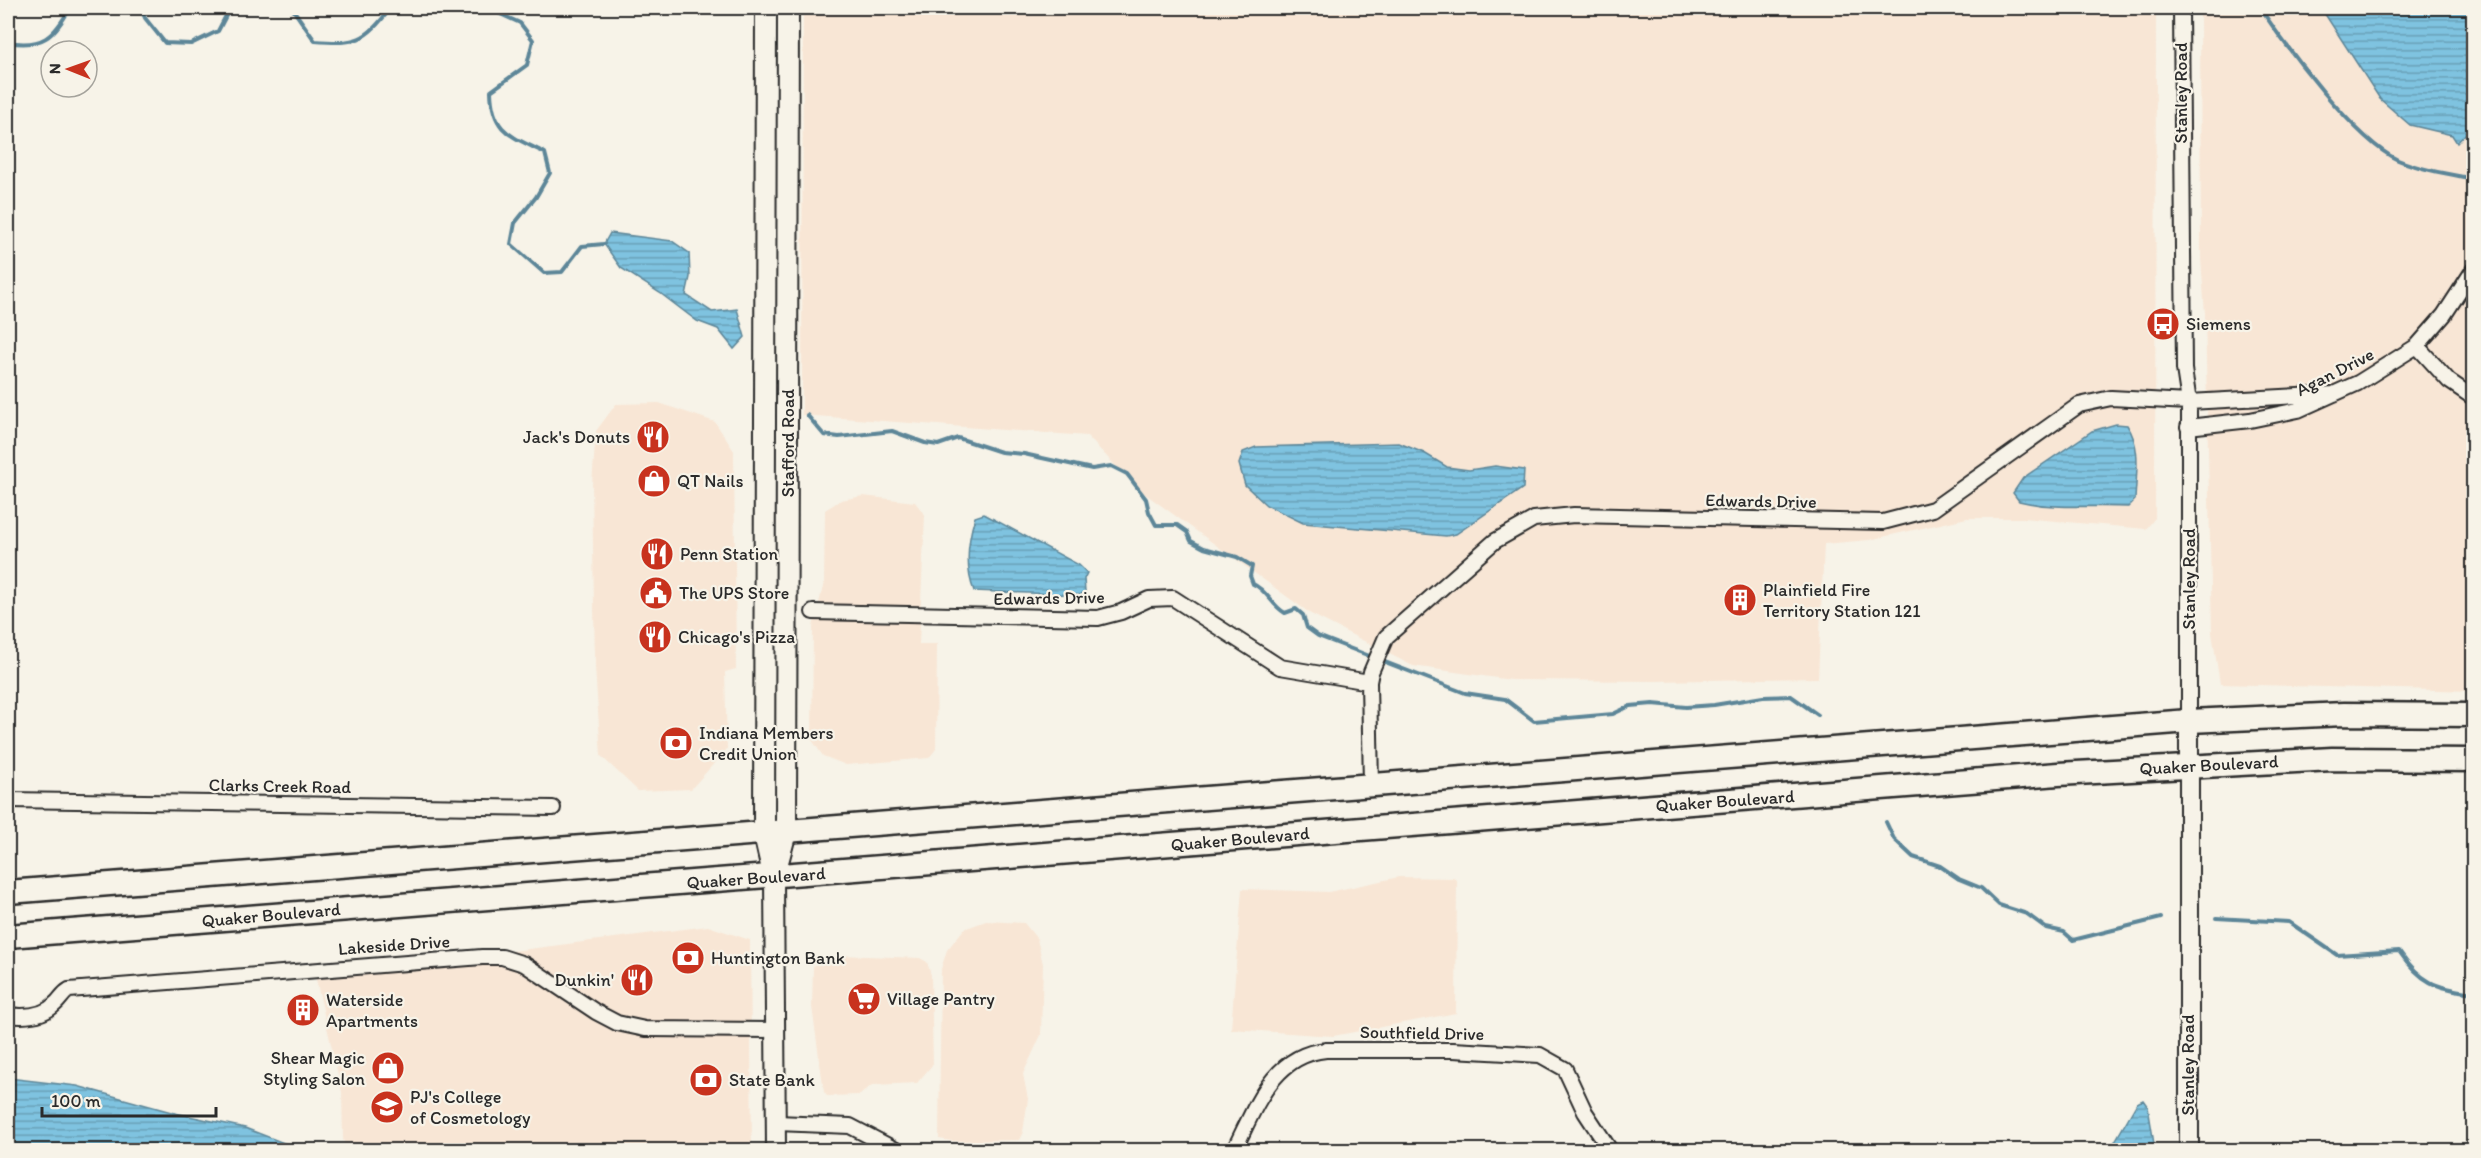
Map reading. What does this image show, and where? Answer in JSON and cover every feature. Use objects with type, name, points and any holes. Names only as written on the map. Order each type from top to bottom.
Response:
[{"type":"main road","name":"Stafford Road","points":[[766,8],[775,833]]},
{"type":"main road","name":"Stafford Road","points":[[774,877],[788,8]]},
{"type":"main road","points":[[8,892],[2189,721],[2344,714],[2474,715]]},
{"type":"main road","name":"Quaker Boulevard","points":[[8,936],[1612,809],[2190,766],[2332,759],[2474,760]]},
{"type":"street","name":"Stanley Road","points":[[2181,8],[2184,369],[2189,402],[2189,1150]]},
{"type":"street","name":"Agan Drive","points":[[2188,427],[2284,414],[2358,383],[2417,346],[2444,315],[2474,269]]},
{"type":"street","points":[[2417,346],[2449,381],[2474,398]]},
{"type":"street","name":"Edwards Drive","points":[[1371,786],[1370,677],[1386,637],[1495,541],[1534,519],[1574,515],[1883,522],[1933,509],[2079,405],[2111,398],[2189,402],[2334,394]]},
{"type":"street","name":"Edwards Drive","points":[[813,612],[1098,618],[1121,612],[1149,599],[1173,598],[1280,667],[1370,677]]},
{"type":"street","name":"Clarks Creek Road","points":[[8,800],[553,808]]},
{"type":"street","name":"Stafford Road","points":[[774,877],[776,1150]]},
{"type":"street","name":"Lakeside Drive","points":[[8,1016],[37,1016],[56,1004],[61,995],[69,990],[492,957],[512,959],[524,964],[596,1012],[617,1023],[645,1029],[776,1030]]},
{"type":"street","name":"Southfield Drive","points":[[1234,1150],[1262,1093],[1273,1078],[1297,1058],[1312,1051],[1448,1050],[1540,1055],[1564,1069],[1586,1112],[1610,1150]]},
{"type":"street","points":[[777,1123],[850,1126],[896,1150]]},
{"type":"shaded area","points":[[803,8],[2156,8],[2155,518],[2146,529],[2023,518],[1967,518],[1869,540],[1824,544],[1818,678],[1656,681],[1511,680],[1413,666],[1311,614],[1137,488],[1087,436],[802,415]]},
{"type":"shaded area","points":[[2200,8],[2473,8],[2473,691],[2220,684],[2212,633],[2205,314],[2201,259]]},
{"type":"shaded area","points":[[659,403],[715,422],[734,451],[736,669],[725,672],[727,749],[691,789],[638,791],[601,756],[595,667],[592,484],[596,431],[616,404]]},
{"type":"shaded area","points":[[863,496],[915,502],[925,515],[919,644],[937,644],[936,749],[929,758],[846,765],[823,756],[812,740],[813,627],[824,583],[825,510],[841,500]]},
{"type":"shaded area","points":[[1399,877],[1457,880],[1456,1013],[1333,1036],[1231,1029],[1242,889],[1329,892]]},
{"type":"shaded area","points":[[986,921],[1024,923],[1037,939],[1043,964],[1041,1035],[1023,1074],[1028,1099],[1023,1132],[1019,1140],[952,1141],[939,1139],[941,969],[947,950],[964,929]]},
{"type":"shaded area","points":[[708,926],[750,940],[752,1150],[346,1150],[343,1139],[342,1092],[312,962],[513,951]]},
{"type":"shaded area","points":[[839,955],[920,958],[927,962],[931,975],[933,1064],[917,1083],[872,1085],[860,1095],[827,1096],[824,1092],[812,1007],[813,966],[822,960]]},
{"type":"water","points":[[2321,8],[2473,8],[2473,111],[2468,131],[2457,143],[2452,135],[2410,125],[2380,99]]},
{"type":"water","points":[[610,233],[672,241],[689,253],[690,277],[686,295],[712,312],[737,309],[745,337],[734,349],[718,329],[697,321],[660,293],[621,268],[604,244]]},
{"type":"water","points":[[2116,424],[2127,425],[2135,443],[2137,471],[2135,500],[2128,507],[2033,504],[2019,501],[2013,493],[2023,478],[2092,431]]},
{"type":"water","points":[[1399,443],[1424,453],[1447,467],[1469,470],[1495,466],[1524,470],[1523,488],[1456,534],[1446,536],[1303,523],[1266,505],[1245,485],[1239,464],[1243,452],[1256,447]]},
{"type":"water","points":[[984,514],[1079,565],[1087,573],[1084,579],[1085,591],[1080,595],[974,591],[969,573],[969,544],[975,517]]},
{"type":"water","points":[[8,1078],[77,1086],[175,1113],[245,1128],[298,1150],[8,1150]]},
{"type":"water","points":[[2143,1100],[2148,1107],[2155,1150],[2110,1150],[2137,1103]]},
{"type":"waterway","points":[[8,42],[30,43],[46,38],[58,26],[70,8]]},
{"type":"waterway","points":[[141,8],[145,18],[165,43],[191,44],[218,31],[230,8]]},
{"type":"waterway","points":[[292,8],[315,41],[341,42],[351,41],[366,34],[391,8]]},
{"type":"waterway","points":[[487,8],[520,23],[533,40],[527,65],[491,91],[492,105],[495,116],[506,131],[545,153],[550,173],[536,197],[515,223],[511,244],[544,273],[562,272],[582,246],[604,244]]},
{"type":"waterway","points":[[2260,8],[2323,92],[2362,133],[2381,149],[2398,160],[2416,166],[2474,179]]},
{"type":"waterway","points":[[807,415],[824,435],[839,437],[892,431],[925,443],[938,445],[958,438],[1001,452],[1024,454],[1092,469],[1111,466],[1127,474],[1146,499],[1149,512],[1156,525],[1177,525],[1187,532],[1191,541],[1204,548],[1237,557],[1252,566],[1250,576],[1253,584],[1285,613],[1296,609],[1303,615],[1307,628],[1318,636],[1465,693],[1505,699],[1534,721],[1613,714],[1630,706],[1653,704],[1686,707],[1763,697],[1791,696],[1818,715]]},
{"type":"waterway","points":[[1886,822],[1894,839],[1913,857],[1940,866],[1959,879],[1981,888],[1999,905],[2027,914],[2046,928],[2064,932],[2073,940],[2161,918]]},
{"type":"waterway","points":[[2216,918],[2289,922],[2337,955],[2399,951],[2407,962],[2430,982],[2449,989],[2474,993]]},
{"type":"place","name":"Siemens","points":[[2163,324]]},
{"type":"place","name":"Jack's Donuts","points":[[653,437]]},
{"type":"place","name":"QT Nails","points":[[654,481]]},
{"type":"place","name":"Penn Station","points":[[657,554]]},
{"type":"place","name":"The UPS Store","points":[[656,593]]},
{"type":"place","name":"Plainfield Fire Territory Station 121","points":[[1740,600]]},
{"type":"place","name":"Chicago's Pizza","points":[[655,637]]},
{"type":"place","name":"Indiana Members Credit Union","points":[[676,743]]},
{"type":"place","name":"Huntington Bank","points":[[688,958]]},
{"type":"place","name":"Dunkin'","points":[[637,980]]},
{"type":"place","name":"Village Pantry","points":[[864,999]]},
{"type":"place","name":"Waterside Apartments","points":[[303,1010]]},
{"type":"place","name":"Shear Magic Styling Salon","points":[[388,1068]]},
{"type":"place","name":"State Bank","points":[[706,1080]]},
{"type":"place","name":"PJ's College of Cosmetology","points":[[387,1107]]}]
